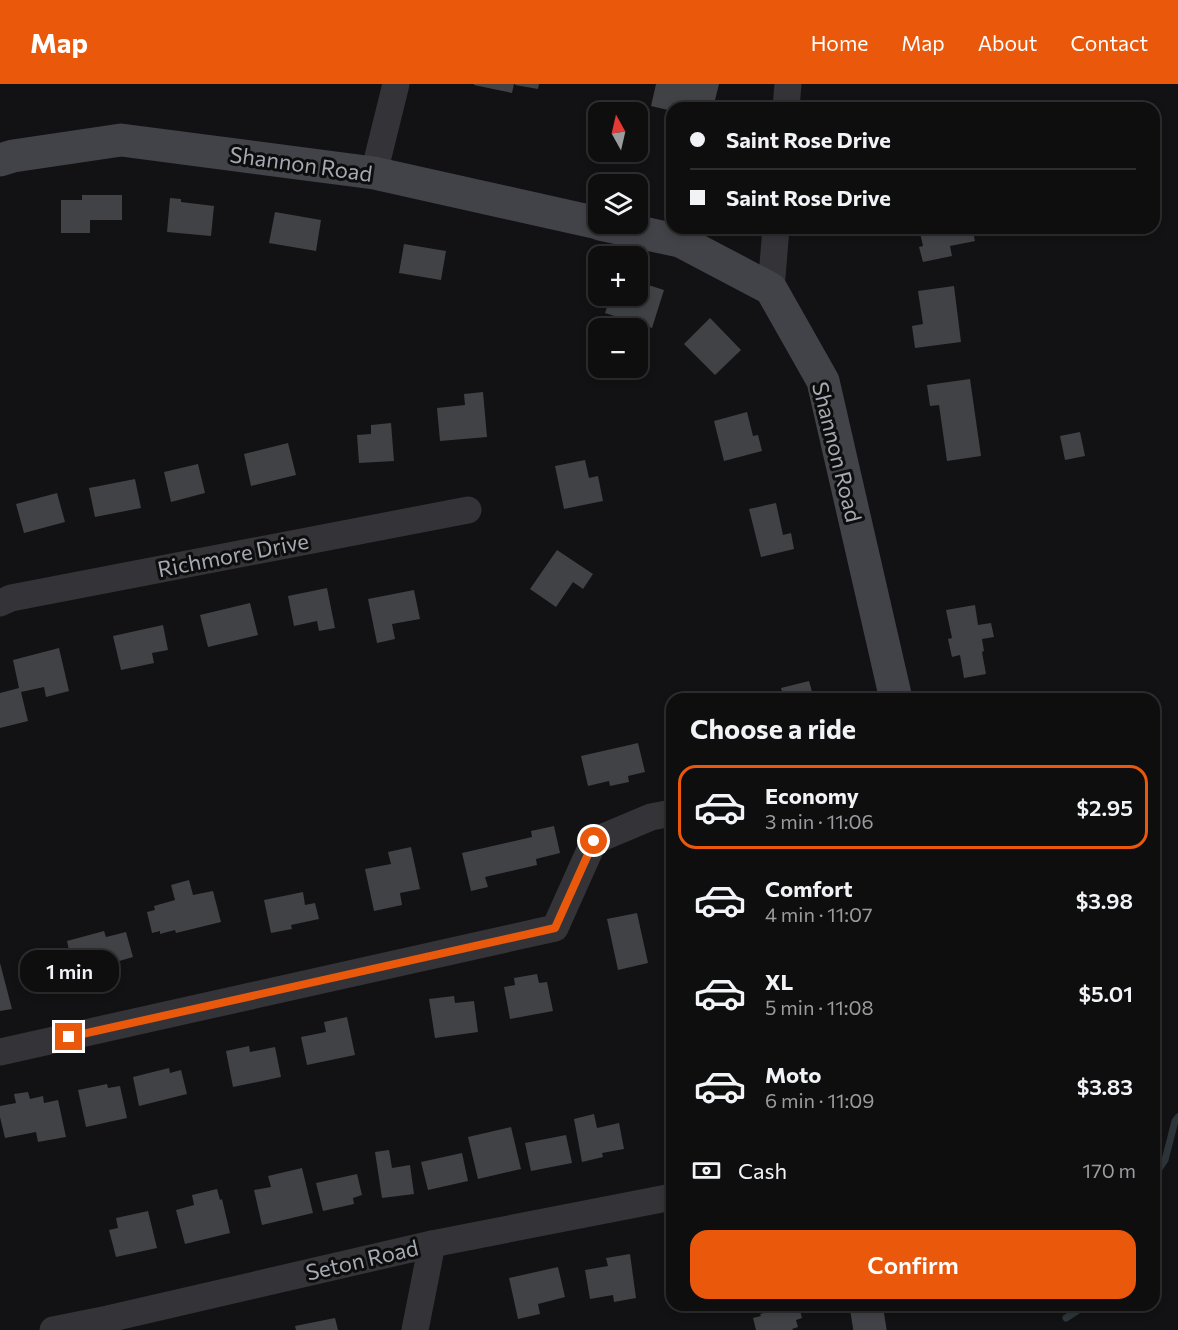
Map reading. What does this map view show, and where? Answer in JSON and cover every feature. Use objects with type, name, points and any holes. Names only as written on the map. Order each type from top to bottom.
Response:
[{"type":"street","points":[[374,173],[396,84]]},
{"type":"street","points":[[786,102],[788,84]]},
{"type":"street","name":"Shannon Road","points":[[0,160],[13,156],[121,140],[374,173],[588,221]]},
{"type":"street","name":"Shannon Road","points":[[648,234],[680,241],[771,289],[822,381],[895,693]]},
{"type":"street","points":[[771,289],[776,234]]},
{"type":"street","name":"Richmore Drive","points":[[0,603],[10,598],[468,510]]},
{"type":"street","points":[[0,1052],[555,928],[594,841],[651,817],[666,814]]},
{"type":"street","name":"Seton Road","points":[[53,1330],[108,1325],[432,1244],[666,1198]]},
{"type":"street","points":[[415,1330],[432,1244]]},
{"type":"street","points":[[867,1311],[870,1330]]},
{"type":"building","points":[[474,84],[514,84],[512,93]]},
{"type":"building","points":[[515,84],[539,84],[538,89]]},
{"type":"building","points":[[656,84],[719,84],[714,102],[666,102],[666,110],[651,106]]},
{"type":"building","points":[[82,195],[122,195],[122,220],[90,220],[90,233],[61,233],[61,200],[82,200]]},
{"type":"building","points":[[170,198],[181,199],[181,202],[214,206],[211,236],[167,232]]},
{"type":"building","points":[[275,212],[321,220],[316,251],[269,243]]},
{"type":"building","points":[[920,234],[973,234],[975,241],[950,246],[952,256],[923,262],[919,247],[923,246]]},
{"type":"building","points":[[404,244],[446,251],[441,280],[399,273]]},
{"type":"building","points":[[648,285],[664,290],[652,328],[648,327],[648,318],[621,318],[605,313],[607,306],[648,306]]},
{"type":"building","points":[[954,286],[961,342],[915,348],[912,326],[923,324],[918,291]]},
{"type":"building","points":[[710,318],[741,350],[715,375],[684,344]]},
{"type":"building","points":[[970,379],[981,456],[947,461],[939,405],[930,406],[927,385]]},
{"type":"building","points":[[483,392],[487,437],[440,441],[437,408],[465,405],[464,394]]},
{"type":"building","points":[[747,412],[753,436],[758,435],[762,451],[724,461],[714,421]]},
{"type":"building","points":[[391,423],[394,461],[359,463],[357,435],[371,434],[371,425]]},
{"type":"building","points":[[1080,432],[1085,456],[1065,460],[1060,436]]},
{"type":"building","points":[[288,443],[296,475],[251,486],[244,454]]},
{"type":"building","points":[[585,460],[589,478],[598,476],[603,501],[564,509],[555,466]]},
{"type":"building","points":[[198,464],[205,493],[171,502],[164,472]]},
{"type":"building","points":[[135,479],[141,508],[95,517],[89,488]]},
{"type":"building","points":[[57,493],[65,522],[24,533],[16,504]]},
{"type":"building","points":[[776,503],[783,535],[791,533],[794,549],[761,557],[749,509]]},
{"type":"building","points":[[557,550],[593,574],[583,589],[573,582],[556,607],[530,589]]},
{"type":"building","points":[[327,588],[335,628],[319,631],[317,621],[294,626],[288,596]]},
{"type":"building","points":[[414,590],[420,619],[392,624],[395,639],[377,643],[368,599]]},
{"type":"building","points":[[250,603],[258,635],[208,647],[200,615]]},
{"type":"building","points":[[975,605],[978,625],[991,623],[994,637],[982,639],[986,674],[964,678],[960,655],[952,657],[948,639],[952,638],[946,610]]},
{"type":"building","points":[[163,625],[168,650],[152,653],[154,663],[121,670],[113,636]]},
{"type":"building","points":[[59,648],[69,691],[46,697],[44,687],[21,692],[28,721],[0,728],[0,693],[19,688],[13,660]]},
{"type":"building","points":[[809,681],[812,693],[782,693],[781,688]]},
{"type":"building","points":[[638,743],[645,772],[628,776],[629,782],[610,786],[609,781],[588,786],[581,756]]},
{"type":"building","points":[[554,826],[560,853],[536,859],[537,865],[485,877],[488,887],[471,891],[462,853],[532,837],[531,831]]},
{"type":"building","points":[[411,847],[420,889],[400,893],[402,905],[374,911],[365,869],[391,864],[388,852]]},
{"type":"building","points":[[189,880],[193,895],[213,891],[221,922],[176,933],[175,930],[160,934],[160,931],[152,933],[147,912],[155,910],[154,906],[175,900],[171,885]]},
{"type":"building","points":[[303,892],[305,905],[315,903],[319,919],[291,925],[292,929],[271,933],[264,900]]},
{"type":"building","points":[[637,913],[648,963],[618,970],[607,919]]},
{"type":"building","points":[[104,931],[106,937],[126,932],[133,957],[75,974],[72,965],[63,968],[59,953],[69,950],[67,941]]},
{"type":"building","points":[[0,963],[12,1009],[0,1011]]},
{"type":"building","points":[[537,974],[539,983],[547,982],[553,1011],[510,1019],[504,987],[515,985],[514,978]]},
{"type":"building","points":[[454,996],[455,1003],[474,1001],[478,1032],[435,1038],[429,999]]},
{"type":"building","points":[[347,1017],[355,1055],[307,1065],[301,1037],[326,1032],[324,1022]]},
{"type":"building","points":[[249,1046],[250,1052],[275,1047],[281,1077],[233,1087],[226,1051]]},
{"type":"building","points":[[169,1068],[170,1073],[181,1070],[187,1094],[139,1106],[133,1077]]},
{"type":"building","points":[[107,1084],[108,1088],[120,1086],[127,1118],[86,1127],[78,1090]]},
{"type":"building","points":[[28,1092],[30,1099],[43,1096],[44,1103],[58,1100],[66,1137],[38,1142],[36,1132],[5,1138],[0,1106],[16,1103],[14,1094]]},
{"type":"building","points":[[594,1114],[597,1128],[619,1123],[624,1149],[602,1153],[603,1157],[582,1162],[574,1119]]},
{"type":"building","points":[[511,1127],[521,1169],[478,1179],[468,1137]]},
{"type":"building","points":[[566,1135],[572,1163],[531,1171],[525,1143]]},
{"type":"building","points":[[389,1150],[392,1168],[410,1165],[414,1194],[382,1198],[375,1152]]},
{"type":"building","points":[[462,1153],[468,1181],[428,1190],[421,1162]]},
{"type":"building","points":[[302,1168],[313,1213],[262,1225],[254,1190],[271,1187],[268,1176]]},
{"type":"building","points":[[357,1174],[362,1195],[353,1198],[354,1204],[323,1211],[316,1183]]},
{"type":"building","points":[[217,1189],[220,1200],[222,1199],[230,1233],[185,1244],[176,1210],[194,1205],[192,1195]]},
{"type":"building","points":[[148,1211],[157,1248],[116,1257],[109,1230],[118,1228],[116,1218]]},
{"type":"building","points":[[630,1254],[636,1298],[614,1302],[613,1295],[590,1299],[585,1270],[608,1266],[606,1258]]},
{"type":"building","points":[[558,1267],[565,1297],[538,1304],[540,1314],[518,1319],[509,1278]]},
{"type":"building","points":[[771,1311],[800,1311],[802,1318],[796,1320],[798,1327],[793,1330],[756,1330],[753,1318],[761,1316],[760,1314]]},
{"type":"building","points":[[335,1318],[338,1330],[296,1330],[295,1326]]},
{"type":"waterway","points":[[1160,1167],[1165,1160],[1178,1117]]},
{"type":"waterway","points":[[1066,1318],[1077,1311]]},
{"type":"route","points":[[69,1037],[555,928],[594,841]]}]
